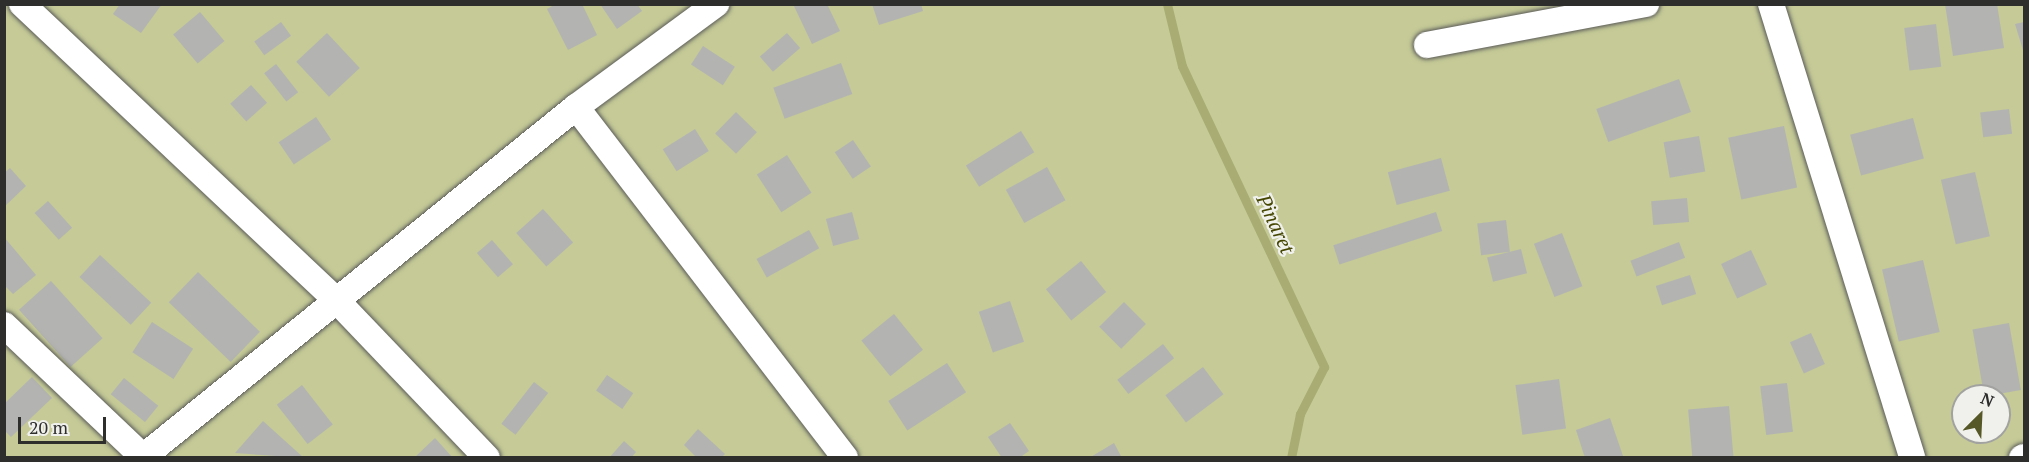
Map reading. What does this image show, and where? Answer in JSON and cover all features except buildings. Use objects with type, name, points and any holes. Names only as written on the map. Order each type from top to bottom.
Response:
[{"type":"street","points":[[22,4],[337,301],[487,458]]},
{"type":"street","points":[[4,325],[144,457],[576,107],[716,4]]},
{"type":"street","points":[[1426,45],[1646,4]]},
{"type":"street","points":[[1771,4],[1912,458]]},
{"type":"street","points":[[576,107],[845,458]]},
{"type":"green space","points":[[4,5],[2024,5],[2024,457],[5,457]]},
{"type":"waterway","name":"Pinaret","points":[[1167,4],[1182,66],[1324,367],[1300,414],[1291,458]]}]
